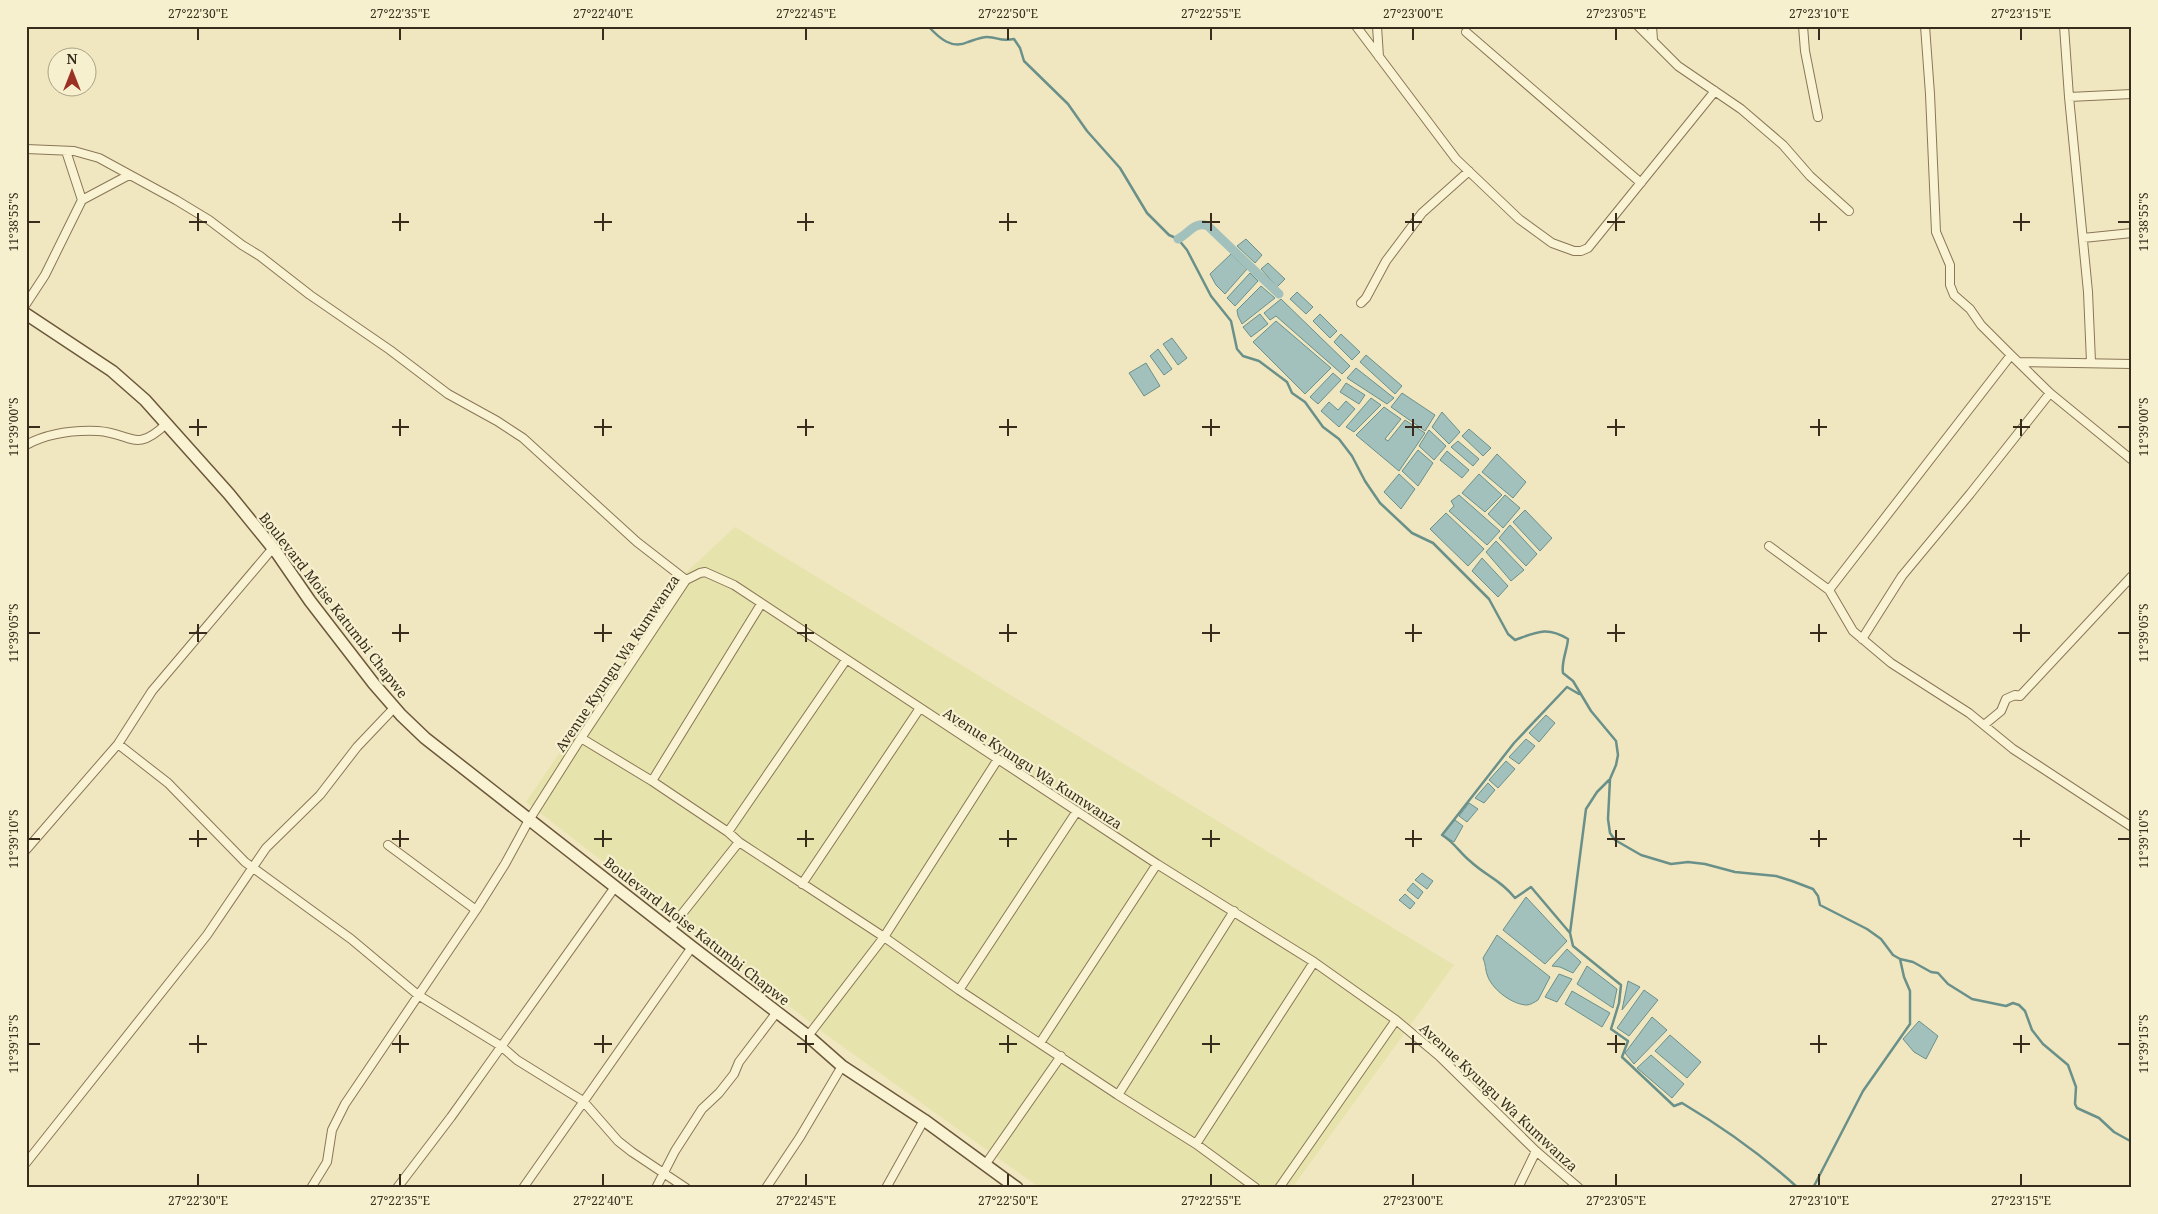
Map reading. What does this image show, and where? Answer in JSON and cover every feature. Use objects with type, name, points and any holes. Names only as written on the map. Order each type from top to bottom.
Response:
[{"type":"street","points":[[1356,26],[1456,159],[1519,219],[1552,243],[1574,251],[1588,248],[1715,91]]},
{"type":"street","points":[[1377,26],[1379,58]]},
{"type":"street","points":[[1638,26],[1678,66],[1741,109],[1783,145],[1810,176],[1849,211]]},
{"type":"street","points":[[1652,26],[1653,40]]},
{"type":"street","points":[[1803,26],[1805,51],[1818,117]]},
{"type":"street","points":[[1925,26],[1936,232],[1950,265],[1950,285],[1954,295],[1970,309],[1981,325],[2050,393],[2132,460]]},
{"type":"street","points":[[2064,26],[2088,292],[2092,362]]},
{"type":"street","points":[[1466,32],[1641,183]]},
{"type":"street","points":[[2069,97],[2132,94]]},
{"type":"street","points":[[26,149],[66,151],[99,158],[111,163],[209,220],[448,394],[523,438],[637,542],[686,580]]},
{"type":"street","points":[[66,151],[82,200]]},
{"type":"street","points":[[1361,303],[1386,261],[1422,213],[1469,171]]},
{"type":"street","points":[[26,304],[45,274],[82,200],[129,175]]},
{"type":"street","points":[[2083,238],[2132,233]]},
{"type":"street","name":"Boulevard Moise Katumbi Chapwe","points":[[26,314],[112,371],[145,400],[229,494],[273,548],[327,624],[394,708],[426,738],[808,1036],[842,1066],[924,1120],[1015,1187]]},
{"type":"street","points":[[1829,590],[2011,355]]},
{"type":"street","points":[[2019,362],[2132,364]]},
{"type":"street","points":[[1862,639],[1902,576],[2050,393]]},
{"type":"street","points":[[26,445],[49,435],[89,431],[100,431],[140,441],[156,434],[166,424]]},
{"type":"street","points":[[1769,546],[1829,590],[1853,631],[1892,663],[1984,725],[2013,749],[2132,827]]},
{"type":"street","points":[[26,850],[118,744],[164,677],[273,548]]},
{"type":"street","name":"Avenue Kyungu Wa Kumwanza","points":[[311,1188],[327,1162],[332,1130],[344,1104],[476,910],[505,864],[529,820],[581,738],[686,580],[700,573],[711,574],[734,585],[1156,864],[1314,962],[1396,1020],[1446,1062],[1536,1150],[1579,1188]]},
{"type":"street","points":[[1984,725],[2001,711],[2006,700],[2015,695],[2020,696],[2132,576]]},
{"type":"street","points":[[652,781],[761,604]]},
{"type":"street","points":[[728,832],[846,660]]},
{"type":"street","points":[[26,1163],[207,935],[239,891],[266,848],[320,795],[357,747],[394,708]]},
{"type":"street","points":[[802,884],[920,708]]},
{"type":"street","points":[[581,738],[652,781],[728,832],[739,842],[884,937],[959,990],[1196,1144],[1256,1188]]},
{"type":"street","points":[[118,744],[168,783],[235,854],[351,939],[418,994],[502,1046],[524,1065],[583,1101],[618,1141],[686,1188]]},
{"type":"street","points":[[808,1036],[884,937],[998,759]]},
{"type":"street","points":[[959,990],[1077,811]]},
{"type":"street","points":[[670,930],[739,842]]},
{"type":"street","points":[[388,845],[476,910]]},
{"type":"street","points":[[1040,1042],[1156,864]]},
{"type":"street","points":[[397,1188],[502,1046],[615,887]]},
{"type":"street","points":[[1118,1095],[1234,911]]},
{"type":"street","points":[[523,1188],[692,947]]},
{"type":"street","points":[[1196,1144],[1314,962]]},
{"type":"street","points":[[656,1188],[675,1151],[702,1109],[719,1093],[734,1074],[739,1062],[777,1012]]},
{"type":"street","points":[[1279,1188],[1396,1020]]},
{"type":"street","points":[[985,1165],[1060,1056]]},
{"type":"street","points":[[766,1188],[800,1137],[842,1066]]},
{"type":"street","points":[[886,1188],[924,1120]]},
{"type":"street","points":[[1518,1188],[1536,1150]]},
{"type":"shaded area","points":[[735,527],[1454,965],[1292,1188],[1040,1188],[828,1036],[526,802],[677,581]]},
{"type":"water","points":[[1246,239],[1262,255],[1255,263],[1237,246]]},
{"type":"water","points":[[1231,254],[1247,269],[1225,294],[1216,285],[1210,274]]},
{"type":"water","points":[[1268,263],[1285,279],[1277,287],[1261,269]]},
{"type":"water","points":[[1250,273],[1258,281],[1235,306],[1227,298]]},
{"type":"water","points":[[1261,286],[1275,298],[1242,324],[1237,310]]},
{"type":"water","points":[[1297,292],[1313,307],[1306,314],[1290,299]]},
{"type":"water","points":[[1281,299],[1350,366],[1342,374],[1276,316],[1270,320],[1264,313]]},
{"type":"water","points":[[1260,314],[1268,324],[1251,337],[1243,327]]},
{"type":"water","points":[[1320,314],[1337,331],[1330,338],[1313,321]]},
{"type":"water","points":[[1276,321],[1331,368],[1305,394],[1253,342]]},
{"type":"water","points":[[1341,334],[1360,352],[1352,360],[1334,342]]},
{"type":"water","points":[[1172,338],[1187,358],[1178,365],[1163,344]]},
{"type":"water","points":[[1158,349],[1172,369],[1164,375],[1150,356]]},
{"type":"water","points":[[1366,355],[1402,386],[1395,394],[1360,362]]},
{"type":"water","points":[[1146,363],[1160,386],[1144,396],[1129,373]]},
{"type":"water","points":[[1356,368],[1394,398],[1387,404],[1347,378]]},
{"type":"water","points":[[1333,373],[1341,380],[1318,404],[1310,397]]},
{"type":"water","points":[[1346,383],[1365,395],[1359,404],[1340,392]]},
{"type":"water","points":[[1402,393],[1435,415],[1425,431],[1391,407]]},
{"type":"water","points":[[1371,398],[1381,405],[1354,432],[1346,427]]},
{"type":"water","points":[[1346,401],[1355,409],[1339,427],[1321,411],[1329,402],[1338,410]]},
{"type":"water","points":[[1384,407],[1401,419],[1385,439],[1388,441],[1405,420],[1425,433],[1399,471],[1356,435]]},
{"type":"water","points":[[1442,412],[1460,432],[1449,444],[1432,427]]},
{"type":"water","points":[[1469,429],[1491,448],[1483,456],[1462,436]]},
{"type":"water","points":[[1429,430],[1446,446],[1434,460],[1419,446]]},
{"type":"water","points":[[1458,441],[1479,459],[1473,466],[1451,447]]},
{"type":"water","points":[[1418,450],[1433,463],[1418,486],[1402,471]]},
{"type":"water","points":[[1447,451],[1469,470],[1462,478],[1440,460]]},
{"type":"water","points":[[1497,454],[1526,482],[1513,498],[1482,472]]},
{"type":"water","points":[[1399,474],[1415,489],[1401,509],[1384,492]]},
{"type":"water","points":[[1479,474],[1502,495],[1485,512],[1462,493]]},
{"type":"water","points":[[1459,495],[1500,531],[1487,545],[1449,511],[1454,506],[1451,501]]},
{"type":"water","points":[[1505,495],[1520,508],[1503,528],[1488,514]]},
{"type":"water","points":[[1525,510],[1552,538],[1540,551],[1513,522]]},
{"type":"water","points":[[1446,513],[1484,549],[1468,566],[1430,529]]},
{"type":"water","points":[[1510,525],[1537,554],[1526,566],[1499,538]]},
{"type":"water","points":[[1496,541],[1524,570],[1511,581],[1486,552]]},
{"type":"water","points":[[1482,558],[1508,586],[1498,597],[1472,571]]},
{"type":"water","points":[[1546,715],[1555,723],[1539,742],[1529,733]]},
{"type":"water","points":[[1526,739],[1535,746],[1519,764],[1509,757]]},
{"type":"water","points":[[1506,761],[1515,769],[1498,788],[1489,780]]},
{"type":"water","points":[[1488,783],[1495,790],[1484,803],[1475,798]]},
{"type":"water","points":[[1469,803],[1478,809],[1467,822],[1459,816]]},
{"type":"water","points":[[1455,820],[1463,826],[1454,842],[1442,835]]},
{"type":"water","points":[[1422,873],[1433,881],[1427,889],[1415,880]]},
{"type":"water","points":[[1413,883],[1423,892],[1418,899],[1407,890]]},
{"type":"water","points":[[1405,894],[1415,903],[1410,909],[1399,900]]},
{"type":"water","points":[[1526,897],[1567,941],[1545,964],[1503,930]]},
{"type":"water","points":[[1497,935],[1550,977],[1538,1000],[1527,1005],[1522,1004],[1510,1000],[1494,987],[1487,975],[1483,958]]},
{"type":"water","points":[[1567,949],[1581,962],[1573,973],[1560,967],[1552,966]]},
{"type":"water","points":[[1587,966],[1617,989],[1613,1008],[1577,984]]},
{"type":"water","points":[[1559,974],[1572,979],[1557,1002],[1545,997]]},
{"type":"water","points":[[1628,981],[1640,987],[1622,1010]]},
{"type":"water","points":[[1644,990],[1658,1000],[1629,1036],[1617,1028]]},
{"type":"water","points":[[1572,991],[1610,1013],[1602,1027],[1565,1004]]},
{"type":"water","points":[[1652,1017],[1667,1030],[1634,1064],[1625,1053]]},
{"type":"water","points":[[1919,1021],[1938,1036],[1926,1059],[1914,1052],[1903,1039]]},
{"type":"water","points":[[1670,1035],[1701,1062],[1687,1078],[1655,1051]]},
{"type":"water","points":[[1651,1055],[1684,1084],[1672,1098],[1637,1068]]},
{"type":"waterway","points":[[928,26],[946,42],[957,45],[985,37],[1005,40],[1014,39],[1020,48],[1024,61],[1068,104],[1087,131],[1120,168],[1147,213],[1169,235],[1178,239],[1187,250],[1211,296],[1231,321],[1237,349],[1243,356],[1259,361],[1287,382],[1292,393],[1305,402],[1323,427],[1339,439],[1352,456],[1365,481],[1380,503],[1412,533],[1433,543],[1489,599],[1508,634],[1515,640],[1548,631],[1568,639],[1563,673],[1573,681],[1591,711],[1616,741],[1618,755],[1610,779],[1608,819],[1610,833],[1615,840],[1641,855],[1671,864],[1688,862],[1705,864],[1735,872],[1776,876],[1813,889],[1818,896],[1820,905],[1867,929],[1881,939],[1893,955],[1900,959],[1913,962],[1931,972],[1938,973],[1948,984],[1972,999],[2006,1006],[2013,1003],[2019,1005],[2025,1011],[2032,1030],[2043,1044],[2068,1065],[2076,1087],[2075,1104],[2077,1108],[2099,1118],[2114,1132],[2132,1142]]},
{"type":"waterway","points":[[1178,239],[1196,226],[1208,226],[1279,294]]},
{"type":"waterway","points":[[1579,694],[1567,687],[1514,743],[1442,835],[1466,858],[1504,887],[1515,898],[1531,887],[1570,933],[1573,946],[1621,985],[1619,1003],[1611,1029],[1628,1041],[1622,1057],[1674,1106],[1682,1103],[1713,1122],[1757,1153],[1798,1188]]},
{"type":"waterway","points":[[1570,933],[1586,809],[1597,792],[1609,780]]},
{"type":"waterway","points":[[1813,1188],[1863,1091],[1910,1024],[1910,991],[1904,977],[1900,959]]}]
